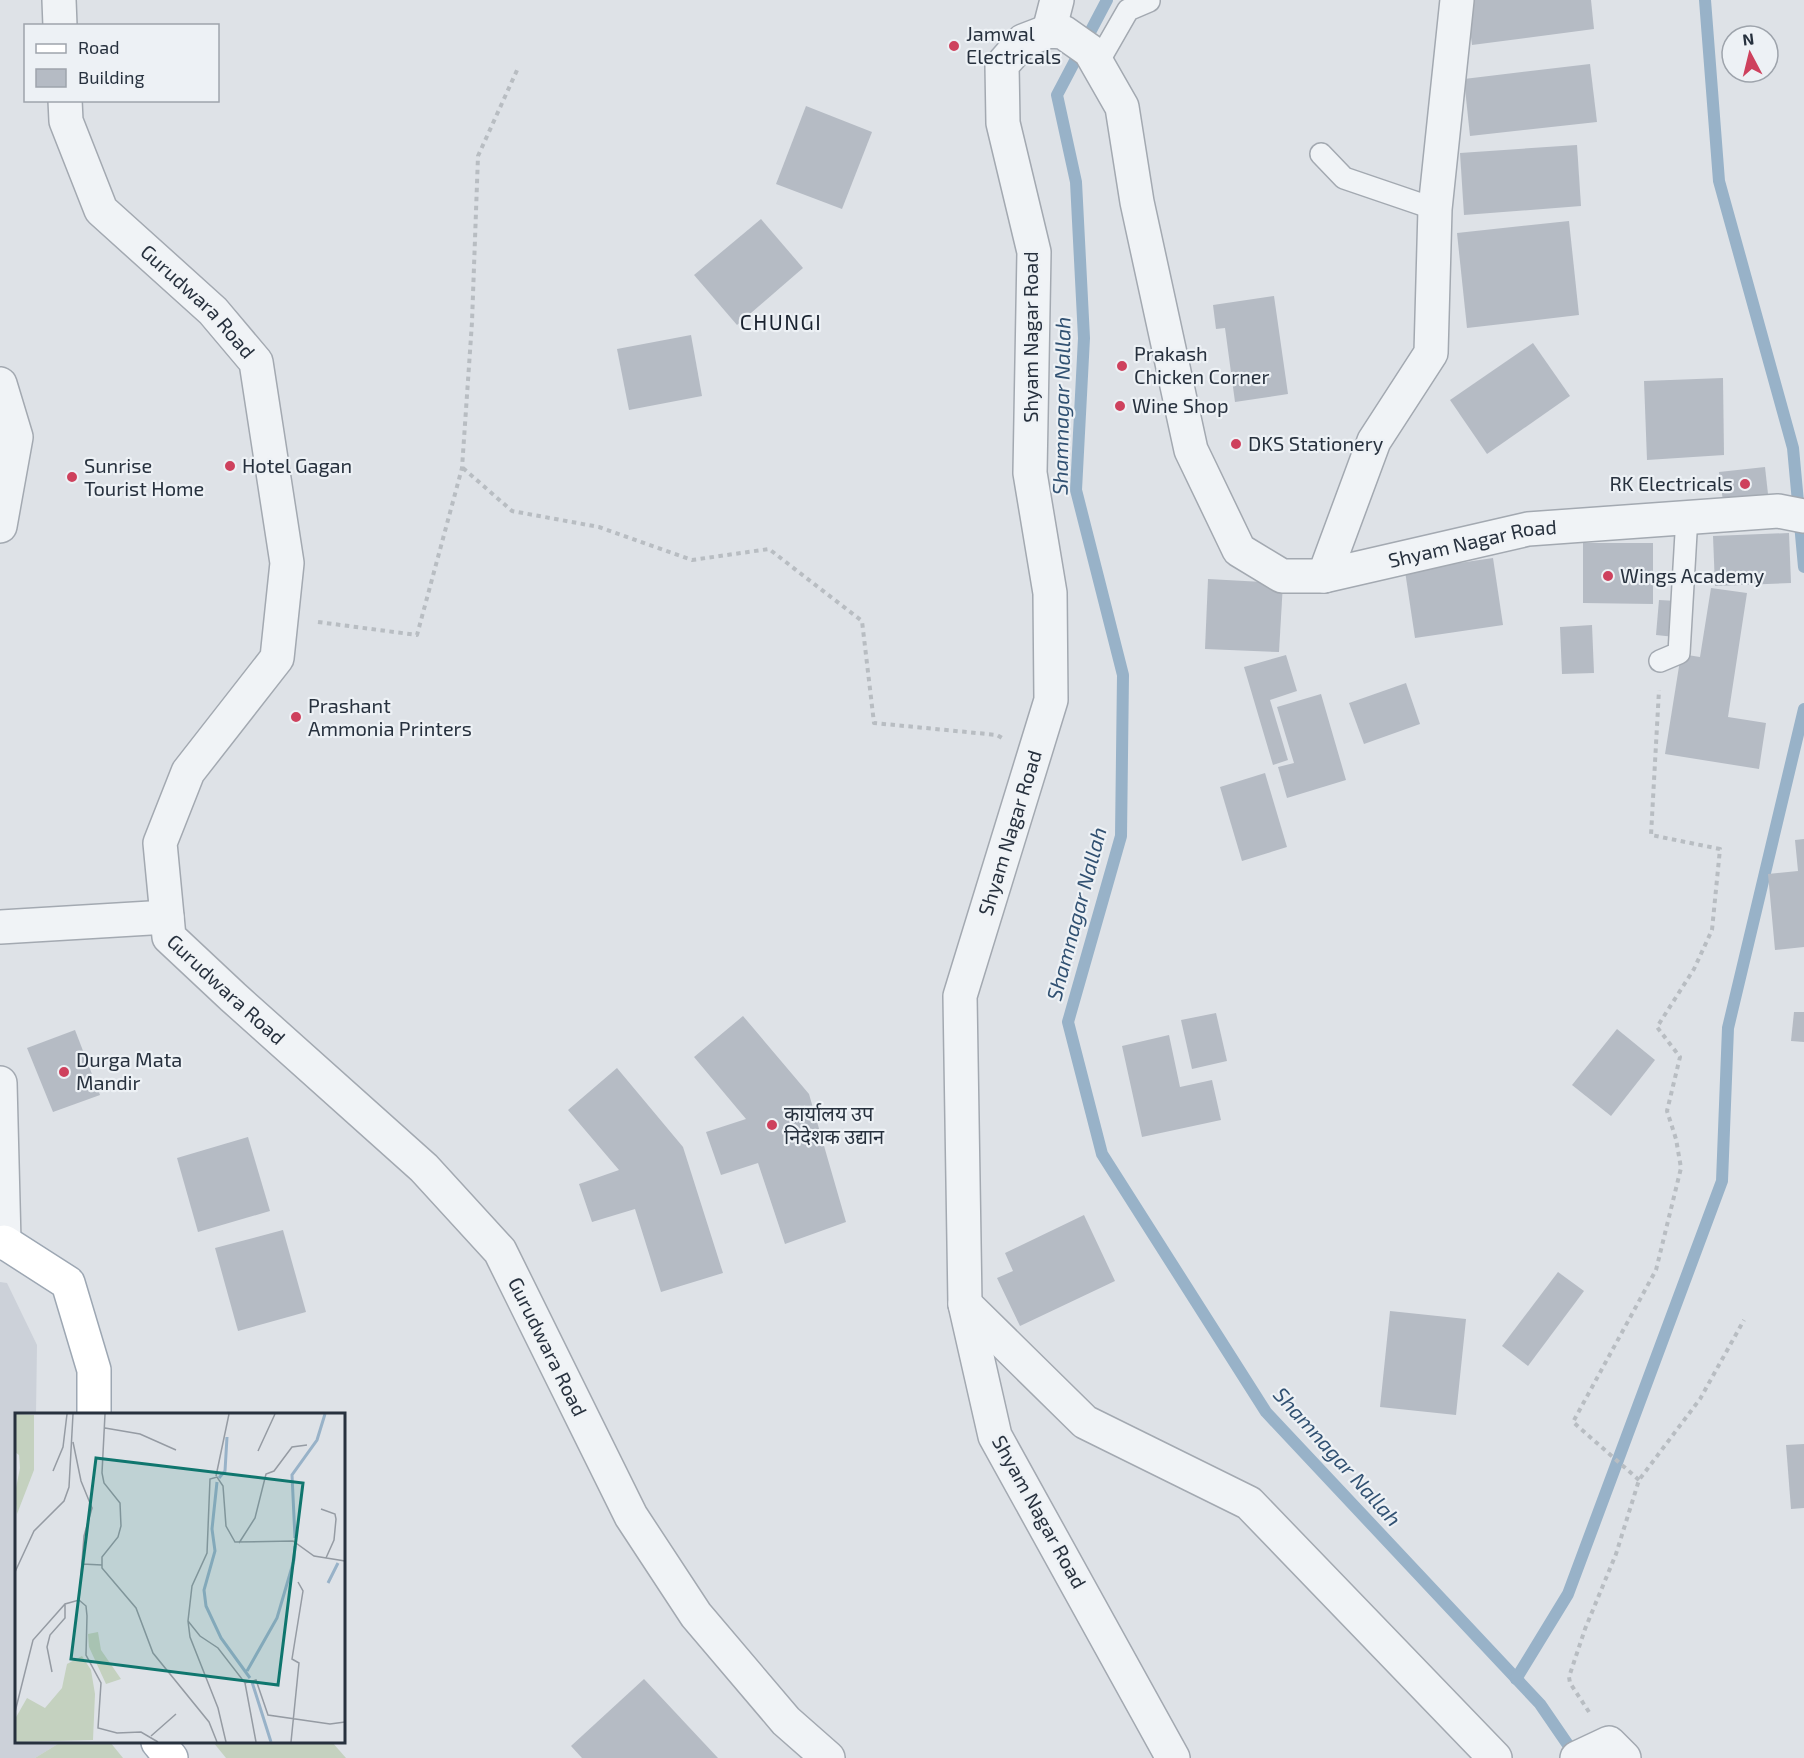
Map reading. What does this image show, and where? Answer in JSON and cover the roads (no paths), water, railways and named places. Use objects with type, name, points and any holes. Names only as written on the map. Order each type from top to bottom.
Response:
[{"type":"main road","points":[[2,1243],[68,1283],[94,1370],[94,1413]]},
{"type":"main road","points":[[159,1743],[171,1758]]},
{"type":"street","points":[[59,0],[60,24]]},
{"type":"street","points":[[1056,32],[1057,0]]},
{"type":"street","points":[[1324,576],[1374,441],[1431,353],[1435,209],[1457,0]]},
{"type":"street","name":"Shyam Nagar Road","points":[[1173,1758],[995,1436],[965,1304],[960,996],[1051,700],[1050,593],[1030,473],[1034,252],[1003,123],[1002,65],[1023,41],[1056,32],[1094,57],[1122,107],[1137,202],[1191,450],[1239,550],[1282,576],[1324,576],[1528,529],[1687,516],[1791,513]]},
{"type":"street","name":"Gurudwara Road","points":[[65,102],[66,121],[100,210],[213,311],[256,362],[287,563],[277,658],[188,772],[160,843],[169,937],[232,997],[424,1168],[500,1251],[631,1516],[696,1615],[786,1721],[828,1758]]},
{"type":"street","points":[[0,384],[16,437],[0,526]]},
{"type":"street","points":[[0,927],[167,917]]},
{"type":"street","points":[[0,1083],[2,1243]]},
{"type":"street","points":[[965,1304],[1084,1422],[1249,1503],[1495,1758]]},
{"type":"street","points":[[1577,1758],[1616,1751]]},
{"type":"lane","points":[[1094,57],[1128,9],[1149,1]]},
{"type":"lane","points":[[1321,154],[1344,178],[1435,209]]},
{"type":"lane","points":[[1660,661],[1679,653],[1687,516]]},
{"type":"waterway","name":"Shamnagar Nallah","points":[[1107,0],[1057,95],[1076,182],[1084,338],[1076,490],[1123,675],[1121,836],[1068,1022],[1102,1154],[1266,1412],[1540,1704],[1577,1758]]},
{"type":"waterway","points":[[1705,0],[1719,181],[1793,448],[1804,567]]},
{"type":"waterway","points":[[1516,1679],[1568,1594],[1722,1181],[1728,1028],[1804,709]]},
{"type":"place","name":"Jamwal Electricals","points":[[954,46]]},
{"type":"place","name":"Prakash Chicken Corner","points":[[1122,366]]},
{"type":"place","name":"Wine Shop","points":[[1120,406]]},
{"type":"place","name":"DKS Stationery","points":[[1236,444]]},
{"type":"place","name":"Hotel Gagan","points":[[230,466]]},
{"type":"place","name":"Sunrise Tourist Home","points":[[72,477]]},
{"type":"place","name":"RK Electricals","points":[[1745,484]]},
{"type":"place","name":"Wings Academy","points":[[1608,576]]},
{"type":"place","name":"Prashant Ammonia Printers","points":[[296,717]]},
{"type":"place","name":"Durga Mata Mandir","points":[[64,1072]]},
{"type":"place","name":"कार्यालय उप निदेशक उद्यान","points":[[772,1125]]},
{"type":"district","name":"CHUNGI","points":[[781,323]]}]
